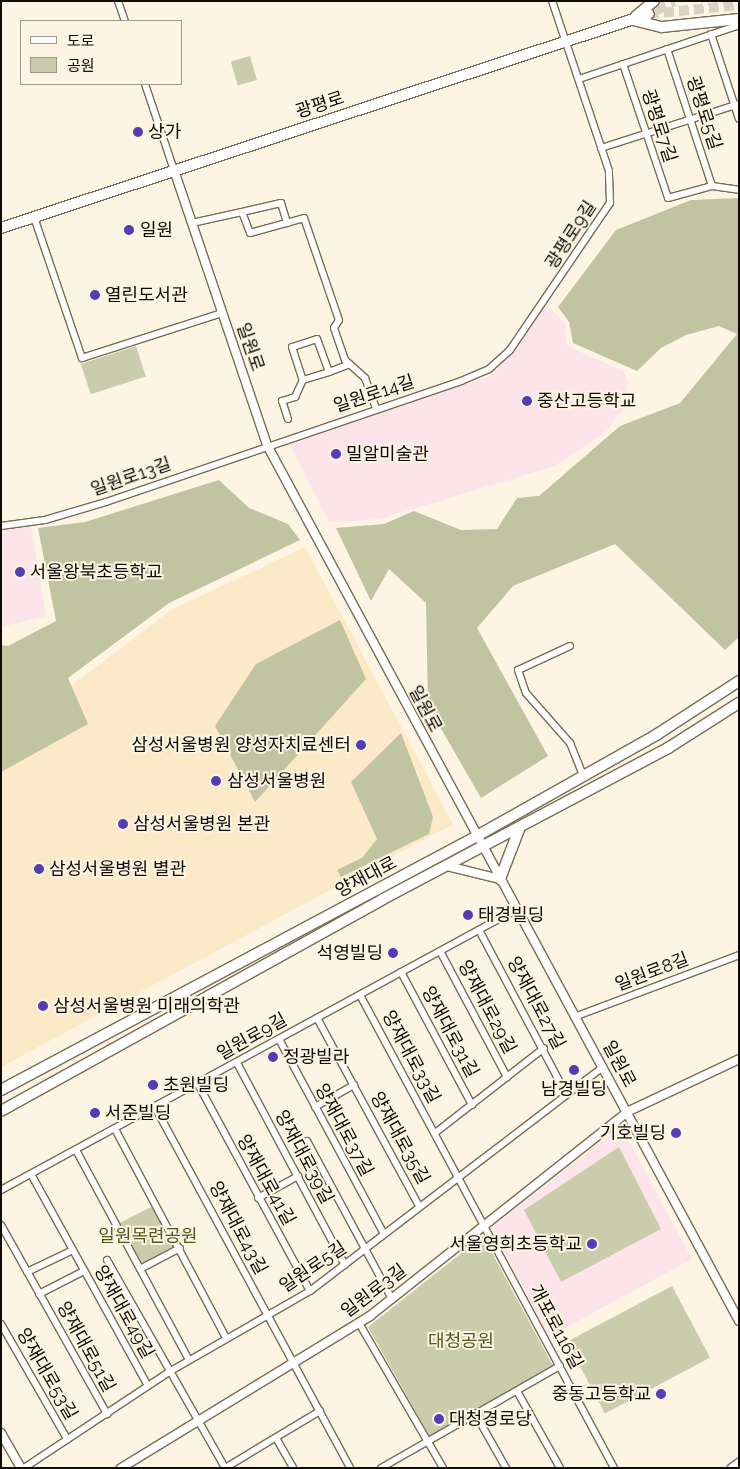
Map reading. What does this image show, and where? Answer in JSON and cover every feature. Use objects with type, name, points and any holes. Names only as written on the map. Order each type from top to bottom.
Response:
[{"type":"main road","points":[[632,19],[654,1]]},
{"type":"main road","name":"광평로","points":[[1,228],[649,14]]},
{"type":"main road","points":[[632,19],[662,27],[739,18]]},
{"type":"main road","name":"양재대로","points":[[1,1090],[477,836],[583,776],[739,681]]},
{"type":"main road","name":"양재대로","points":[[1,1111],[445,866],[668,748],[739,703]]},
{"type":"main road","points":[[500,879],[521,825]]},
{"type":"street","points":[[118,1],[124,20]]},
{"type":"street","name":"광평로9길","points":[[489,369],[510,350],[610,203],[609,171],[552,1]]},
{"type":"street","points":[[579,79],[739,26]]},
{"type":"street","points":[[711,34],[736,104],[739,119]]},
{"type":"street","name":"광평로5길","points":[[667,49],[712,186]]},
{"type":"street","name":"광평로7길","points":[[623,64],[668,198],[712,186]]},
{"type":"street","name":"일원로","points":[[145,85],[267,445],[482,846],[577,1016],[739,1321]]},
{"type":"street","points":[[601,148],[736,104]]},
{"type":"street","points":[[712,186],[739,190]]},
{"type":"street","points":[[192,223],[281,203],[287,223]]},
{"type":"street","points":[[242,212],[250,233],[304,218],[339,320],[334,328],[350,364],[365,378],[376,409]]},
{"type":"street","points":[[34,217],[82,358],[222,313]]},
{"type":"street","points":[[288,419],[282,401],[295,397],[303,380],[292,347],[317,339],[329,372]]},
{"type":"street","points":[[303,380],[350,364]]},
{"type":"street","name":"일원로14길","points":[[267,445],[489,369]]},
{"type":"street","name":"일원로13길","points":[[1,526],[44,520],[106,502],[267,445]]},
{"type":"street","points":[[570,646],[518,670],[526,692],[570,743],[583,776]]},
{"type":"street","points":[[445,866],[500,879]]},
{"type":"street","name":"일원로9길","points":[[1,1190],[517,909]]},
{"type":"street","name":"양재대로27길","points":[[479,930],[566,1092]]},
{"type":"street","name":"양재대로29길","points":[[440,951],[506,1077]]},
{"type":"street","name":"일원로8길","points":[[577,1016],[739,955]]},
{"type":"street","name":"양재대로31길","points":[[401,972],[472,1105]]},
{"type":"street","name":"양재대로33길","points":[[360,995],[485,1226]]},
{"type":"street","name":"양재대로35길","points":[[317,1018],[419,1206]]},
{"type":"street","name":"양재대로37길","points":[[279,1039],[384,1234]]},
{"type":"street","name":"양재대로33길","points":[[435,1133],[544,1048]]},
{"type":"street","name":"일원로3길","points":[[121,1468],[359,1323],[485,1226],[627,1112],[739,1059]]},
{"type":"street","name":"양재대로39길","points":[[236,1063],[345,1265]]},
{"type":"street","name":"일원로5길","points":[[23,1468],[169,1372],[310,1291],[364,1251],[457,1175],[566,1092],[603,1067]]},
{"type":"street","name":"양재대로41길","points":[[198,1084],[310,1291]]},
{"type":"street","name":"양재대로35길","points":[[315,1107],[354,1085]]},
{"type":"street","name":"양재대로43길","points":[[156,1107],[350,1468]]},
{"type":"street","points":[[115,1129],[180,1248],[226,1338]]},
{"type":"street","points":[[307,1140],[364,1251],[392,1299]]},
{"type":"street","points":[[76,1150],[189,1360]]},
{"type":"street","name":"양재대로49길","points":[[31,1174],[148,1386]]},
{"type":"street","points":[[258,1198],[298,1176]]},
{"type":"street","name":"양재대로51길","points":[[1,1225],[107,1414]]},
{"type":"street","name":"개포로116길","points":[[485,1226],[614,1468]]},
{"type":"street","points":[[140,1269],[180,1248]]},
{"type":"street","points":[[27,1272],[73,1250]]},
{"type":"street","points":[[107,1260],[196,1422],[225,1468],[320,1411]]},
{"type":"street","name":"양재대로51길","points":[[39,1294],[84,1271]]},
{"type":"street","points":[[359,1323],[443,1468]]},
{"type":"street","name":"양재대로53길","points":[[1,1324],[67,1439]]},
{"type":"street","points":[[381,1468],[560,1366]]},
{"type":"street","points":[[517,1390],[560,1468]]},
{"type":"street","points":[[476,1415],[506,1468]]},
{"type":"street","points":[[1,1433],[23,1468]]},
{"type":"street","points":[[276,1438],[293,1468]]},
{"type":"street","points":[[732,1468],[739,1464]]},
{"type":"shaded area","points":[[546,305],[565,323],[567,346],[623,371],[628,382],[625,406],[605,433],[555,466],[380,519],[329,522],[288,441],[494,375]]},
{"type":"shaded area","name":"서울왕북초등학교","points":[[31,525],[46,616],[1,627],[1,528]]},
{"type":"shaded area","name":"삼성서울병원","points":[[305,547],[453,824],[1,1067],[1,739],[171,610]]},
{"type":"shaded area","name":"서울영희초등학교","points":[[621,1126],[692,1259],[549,1337],[492,1228]]},
{"type":"green space","points":[[250,56],[257,80],[238,86],[231,62]]},
{"type":"green space","points":[[739,198],[739,637],[725,650],[615,544],[513,586],[477,628],[548,756],[481,798],[428,706],[426,603],[389,569],[371,601],[336,528],[384,524],[414,511],[461,530],[497,529],[517,498],[539,496],[620,426],[680,403],[737,334],[719,326],[686,335],[661,348],[637,371],[573,343],[569,322],[558,307],[616,230],[691,200]]},
{"type":"green space","points":[[136,346],[146,376],[91,394],[81,364]]},
{"type":"green space","points":[[219,480],[249,508],[288,524],[300,540],[169,603],[68,678],[88,724],[1,772],[1,645],[8,646],[56,621],[38,528],[85,522]]},
{"type":"green space","points":[[340,620],[366,679],[255,802],[215,726],[256,664]]},
{"type":"green space","points":[[401,733],[433,817],[429,834],[341,877],[337,870],[362,858],[377,839],[351,782]]},
{"type":"green space","points":[[619,1147],[661,1229],[561,1282],[524,1210]]},
{"type":"green space","name":"일원목련공원","points":[[155,1205],[177,1248],[139,1267],[118,1224]]},
{"type":"green space","name":"대청공원","points":[[483,1236],[553,1366],[430,1437],[368,1327]]},
{"type":"green space","points":[[672,1286],[710,1358],[605,1413],[567,1342]]},
{"type":"tunnel","points":[[657,10],[674,1]]},
{"type":"tunnel","points":[[649,14],[739,5]]},
{"type":"place","name":"상가","points":[[138,132]]},
{"type":"place","name":"일원","points":[[129,230]]},
{"type":"place","name":"열린도서관","points":[[95,295]]},
{"type":"place","name":"중산고등학교","points":[[527,401]]},
{"type":"place","name":"밀알미술관","points":[[336,454]]},
{"type":"place","name":"서울왕북초등학교","points":[[20,572]]},
{"type":"place","name":"삼성서울병원 양성자치료센터","points":[[361,745]]},
{"type":"place","name":"삼성서울병원","points":[[216,781]]},
{"type":"place","name":"삼성서울병원 본관","points":[[123,824]]},
{"type":"place","name":"삼성서울병원 별관","points":[[39,869]]},
{"type":"place","name":"태경빌딩","points":[[468,915]]},
{"type":"place","name":"석영빌딩","points":[[393,953]]},
{"type":"place","name":"삼성서울병원 미래의학관","points":[[43,1006]]},
{"type":"place","name":"정광빌라","points":[[273,1057]]},
{"type":"place","name":"남경빌딩","points":[[574,1070]]},
{"type":"place","name":"초원빌딩","points":[[153,1085]]},
{"type":"place","name":"서준빌딩","points":[[95,1113]]},
{"type":"place","name":"기호빌딩","points":[[676,1133]]},
{"type":"place","name":"서울영희초등학교","points":[[592,1244]]},
{"type":"place","name":"중동고등학교","points":[[661,1394]]},
{"type":"place","name":"대청경로당","points":[[439,1419]]}]
